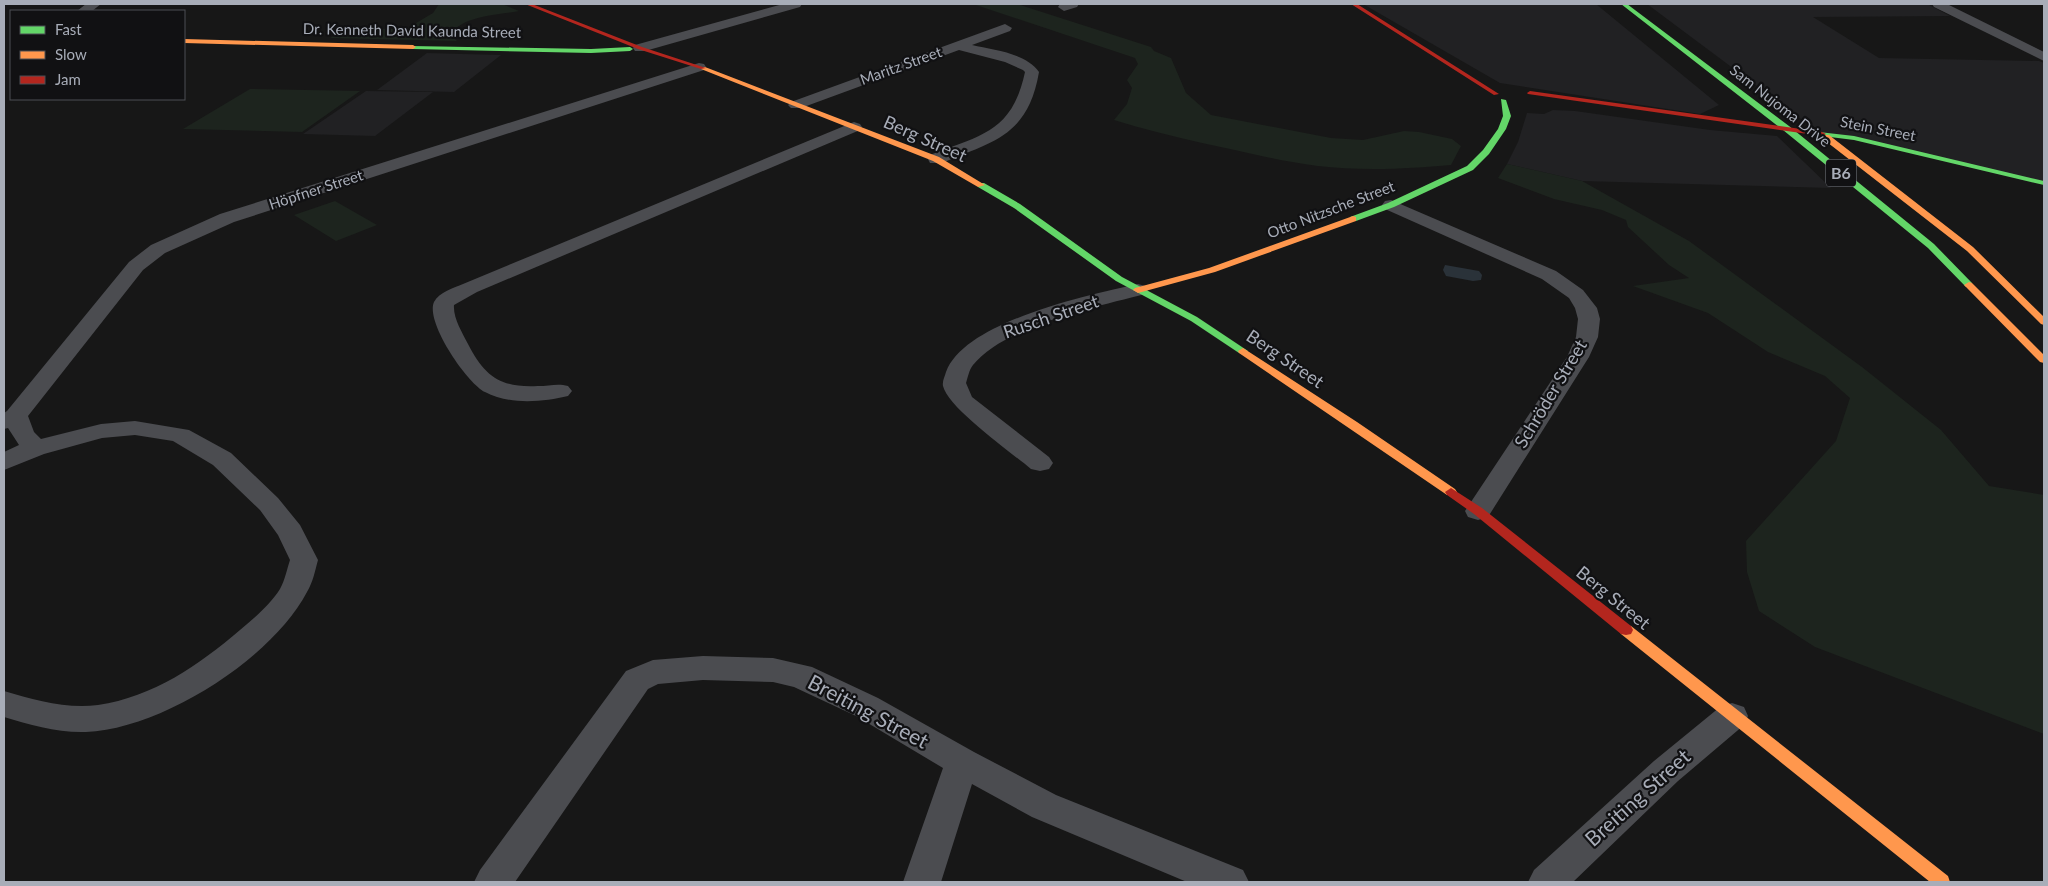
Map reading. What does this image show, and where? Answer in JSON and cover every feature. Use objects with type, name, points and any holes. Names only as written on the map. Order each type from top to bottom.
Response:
[{"type":"main road","name":"Berg Street","points":[[528,4],[640,48],[699,67],[936,159],[1016,206],[1119,279],[1194,319],[1352,424],[1478,511],[1942,882]]},
{"type":"main road","points":[[1354,4],[1469,76],[1515,97]]},
{"type":"main road","name":"Sam Nujoma Drive","points":[[1624,4],[1786,128],[1931,246],[2044,360]]},
{"type":"main road","name":"Dr. Kenneth David Kaunda Street","points":[[185,41],[591,51],[640,48]]},
{"type":"main road","name":"Stein Street","points":[[1515,97],[1585,101],[1820,133],[1887,145],[2044,182]]},
{"type":"main road","name":"Otto Nitzsche Street","points":[[1138,290],[1212,270],[1391,205],[1477,163],[1498,137],[1515,97]]},
{"type":"main road","name":"Sam Nujoma Drive","points":[[1804,121],[1970,250],[2044,322]]},
{"type":"street","points":[[85,10],[96,4]]},
{"type":"street","points":[[640,48],[796,4]]},
{"type":"street","points":[[1938,4],[2044,57]]},
{"type":"street","name":"Maritz Street","points":[[796,105],[1005,28]]},
{"type":"street","points":[[936,159],[983,139],[1010,124],[1030,82],[1032,72],[1020,62],[958,45]]},
{"type":"street","name":"Höpfner Street","points":[[10,419],[136,266],[158,249],[227,218],[699,67]]},
{"type":"street","points":[[560,391],[515,394],[504,392],[485,383],[472,373],[462,356],[444,316],[444,303],[448,298],[470,288],[854,128]]},
{"type":"street","name":"Schröder Street","points":[[1391,205],[1549,276],[1576,294],[1586,308],[1589,319],[1587,337],[1578,357],[1478,511]]},
{"type":"street","name":"Rusch Street","points":[[1040,463],[964,402],[955,390],[954,381],[958,369],[985,342],[1014,327],[1086,302],[1138,290]]},
{"type":"street","points":[[10,419],[35,448]]},
{"type":"street","points":[[4,462],[35,448],[101,431],[135,428],[180,435],[222,459],[270,504],[290,532],[304,560],[294,590],[276,616],[230,658],[184,689],[138,708],[96,718],[47,716],[4,704]]},
{"type":"street","name":"Breiting Street","points":[[493,882],[630,689],[642,677],[653,672],[703,668],[772,670],[801,676],[867,708],[1044,806],[1230,882]]},
{"type":"street","name":"Breiting Street","points":[[1547,882],[1666,771],[1732,716]]},
{"type":"street","points":[[922,882],[962,762]]},
{"type":"shaded area","points":[[439,4],[502,4],[519,11],[482,17],[464,23],[450,34],[457,41],[330,38],[346,29],[406,29],[433,13]]},
{"type":"shaded area","points":[[973,4],[1017,4],[1151,47],[1154,51],[1171,58],[1186,93],[1211,115],[1331,138],[1363,140],[1404,131],[1419,132],[1452,139],[1461,146],[1451,165],[1385,169],[1334,168],[1260,156],[1180,138],[1114,120],[1127,104],[1132,88],[1127,80],[1138,64],[1135,58]]},
{"type":"shaded area","points":[[1363,4],[1596,4],[1719,105],[1700,114],[1500,83]]},
{"type":"shaded area","points":[[1647,4],[1927,4],[1950,16],[1813,17],[1879,58],[2039,61],[2044,63],[2044,182],[1921,153],[1820,133]]},
{"type":"shaded area","points":[[427,53],[501,55],[454,92],[377,90]]},
{"type":"shaded area","points":[[250,89],[360,91],[302,132],[183,129]]},
{"type":"shaded area","points":[[366,91],[433,92],[375,136],[303,134]]},
{"type":"shaded area","points":[[1553,110],[1575,111],[1710,130],[1777,136],[1831,188],[1582,181],[1507,164],[1518,142],[1527,113],[1544,114]]},
{"type":"shaded area","points":[[1507,164],[1582,181],[1689,241],[1862,367],[1941,430],[1989,486],[2044,495],[2044,734],[1815,647],[1759,611],[1747,572],[1746,541],[1836,441],[1850,398],[1825,376],[1768,352],[1708,313],[1633,286],[1689,278],[1669,265],[1628,227],[1626,220],[1602,210],[1554,199],[1498,178]]},
{"type":"shaded area","points":[[335,201],[377,225],[336,241],[294,215]]},
{"type":"shaded area","points":[[1445,265],[1479,271],[1482,275],[1481,280],[1473,281],[1446,276],[1443,270]]},
{"type":"traffic: fast","points":[[1624,4],[1786,128],[1931,246],[1969,285]]},
{"type":"traffic: fast","points":[[413,47],[591,51],[630,49]]},
{"type":"traffic: fast","points":[[1353,219],[1391,205],[1470,168],[1486,152],[1502,129],[1507,116],[1503,100]]},
{"type":"traffic: fast","points":[[1822,134],[1854,138],[2044,183]]},
{"type":"traffic: fast","points":[[981,185],[1017,206],[1119,279],[1194,319],[1243,351]]},
{"type":"traffic: slow","points":[[185,41],[413,47]]},
{"type":"traffic: slow","points":[[703,68],[936,159],[981,185]]},
{"type":"traffic: slow","points":[[1826,137],[1970,249],[2044,322]]},
{"type":"traffic: slow","points":[[1138,290],[1212,270],[1353,219]]},
{"type":"traffic: slow","points":[[1969,285],[2044,360]]},
{"type":"traffic: slow","points":[[1243,351],[1451,492]]},
{"type":"traffic: slow","points":[[1626,630],[1942,882]]},
{"type":"traffic: jam","points":[[528,4],[640,48],[703,68]]},
{"type":"traffic: jam","points":[[1354,4],[1496,94]]},
{"type":"traffic: jam","points":[[4,38],[10,38]]},
{"type":"traffic: jam","points":[[1530,93],[1822,134]]},
{"type":"traffic: jam","points":[[1451,492],[1478,511],[1626,630]]}]
